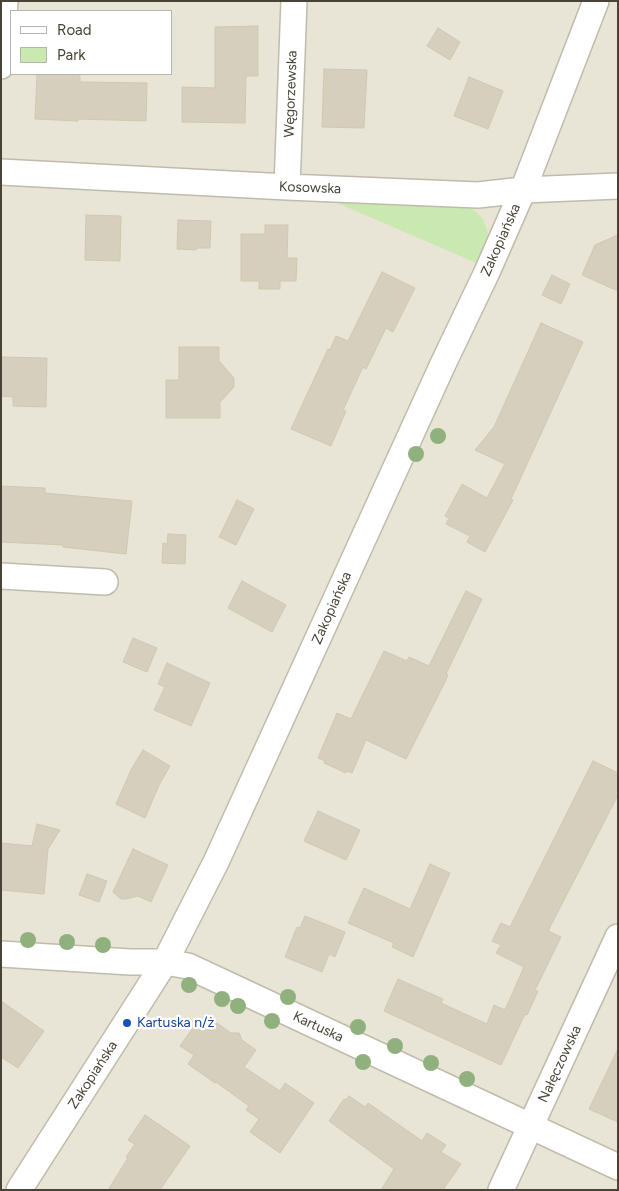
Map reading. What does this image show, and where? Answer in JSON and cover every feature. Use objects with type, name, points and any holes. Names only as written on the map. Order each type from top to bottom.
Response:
[{"type":"street","points":[[1,66],[5,1]]},
{"type":"street","name":"Węgorzewska","points":[[288,187],[294,1]]},
{"type":"street","name":"Zakopiańska","points":[[19,1190],[165,962],[216,862],[443,364],[487,272],[523,190],[596,1]]},
{"type":"street","name":"Kosowska","points":[[1,172],[478,195],[523,190],[618,186]]},
{"type":"street","points":[[1,576],[105,582]]},
{"type":"street","name":"Nałęczowska","points":[[501,1190],[618,937]]},
{"type":"street","name":"Kartuska","points":[[1,954],[130,962],[165,962],[188,966],[618,1167]]},
{"type":"shaded area","points":[[1,1],[618,1],[618,1190],[1,1190]]},
{"type":"green space","points":[[328,199],[466,205],[483,219],[490,238],[479,264]]},
{"type":"building","points":[[258,26],[258,76],[246,76],[245,123],[182,122],[182,87],[215,88],[215,27]]},
{"type":"building","points":[[438,28],[460,42],[450,60],[427,46]]},
{"type":"building","points":[[324,69],[367,70],[364,128],[322,127]]},
{"type":"building","points":[[37,75],[80,75],[80,82],[147,83],[146,121],[35,119]]},
{"type":"building","points":[[469,77],[503,91],[488,129],[454,116]]},
{"type":"building","points":[[86,215],[121,216],[120,261],[85,260]]},
{"type":"building","points":[[178,220],[211,221],[210,248],[197,248],[196,250],[177,249]]},
{"type":"building","points":[[265,225],[288,225],[287,258],[297,258],[296,281],[280,281],[280,289],[259,289],[259,281],[241,281],[241,234],[265,234]]},
{"type":"building","points":[[618,235],[618,291],[582,275],[595,245]]},
{"type":"building","points":[[382,272],[415,288],[393,332],[386,328],[366,369],[363,367],[343,410],[346,411],[331,446],[291,429],[328,349],[330,350],[336,336],[348,341]]},
{"type":"building","points":[[552,275],[570,284],[561,304],[542,295]]},
{"type":"building","points":[[541,323],[583,342],[511,499],[513,500],[485,552],[467,542],[470,536],[446,524],[449,518],[445,516],[462,484],[487,498],[505,464],[475,450],[494,427]]},
{"type":"building","points":[[179,347],[219,347],[219,361],[234,378],[234,387],[220,402],[220,418],[166,418],[166,380],[179,380]]},
{"type":"building","points":[[1,357],[47,358],[46,407],[13,406],[13,397],[1,396]]},
{"type":"building","points":[[1,486],[45,488],[45,493],[132,501],[126,554],[63,547],[63,545],[1,542]]},
{"type":"building","points":[[237,500],[254,509],[236,545],[219,537]]},
{"type":"building","points":[[168,534],[186,535],[185,564],[162,563],[163,543],[167,544]]},
{"type":"building","points":[[242,581],[286,605],[272,632],[228,608]]},
{"type":"building","points":[[466,591],[482,599],[446,674],[448,675],[444,684],[406,759],[366,740],[352,773],[347,771],[346,773],[324,763],[325,761],[318,758],[337,713],[351,719],[384,651],[407,661],[409,657],[429,666]]},
{"type":"building","points":[[133,638],[157,648],[147,672],[123,662]]},
{"type":"building","points":[[167,663],[210,683],[191,726],[154,710],[165,687],[158,684]]},
{"type":"building","points":[[143,750],[170,766],[159,785],[145,818],[116,804],[132,768]]},
{"type":"building","points":[[593,761],[618,773],[618,795],[548,931],[561,937],[535,990],[538,991],[527,1015],[525,1014],[501,1065],[384,1011],[398,979],[443,999],[441,1003],[487,1024],[494,1005],[505,1010],[524,967],[496,953],[501,945],[492,941],[501,923],[510,927]]},
{"type":"building","points":[[318,811],[360,830],[346,860],[304,841]]},
{"type":"building","points":[[37,824],[60,830],[48,849],[44,894],[1,890],[1,843],[32,846]]},
{"type":"building","points":[[133,849],[168,865],[151,902],[138,896],[121,899],[113,892]]},
{"type":"building","points":[[430,864],[450,873],[413,957],[392,947],[394,943],[348,923],[364,888],[410,909]]},
{"type":"building","points":[[87,874],[107,881],[99,902],[79,895]]},
{"type":"building","points":[[305,916],[345,932],[335,957],[329,954],[322,972],[285,957],[297,927],[300,928]]},
{"type":"building","points":[[1,1001],[44,1031],[18,1068],[1,1057]]},
{"type":"building","points":[[198,1021],[212,1031],[217,1023],[231,1033],[239,1033],[242,1040],[256,1050],[244,1067],[280,1091],[285,1083],[314,1103],[280,1153],[250,1132],[259,1119],[246,1110],[249,1106],[188,1064],[194,1055],[180,1046]]},
{"type":"building","points":[[618,1049],[618,1122],[589,1109]]},
{"type":"building","points":[[349,1096],[365,1107],[368,1103],[422,1141],[427,1133],[446,1145],[441,1152],[461,1164],[443,1190],[381,1190],[394,1169],[329,1121],[344,1099],[346,1100]]},
{"type":"building","points":[[145,1115],[190,1146],[160,1190],[108,1190],[135,1144],[128,1140]]},
{"type":"place","name":"Kartuska n/ż","points":[[127,1023]]}]
